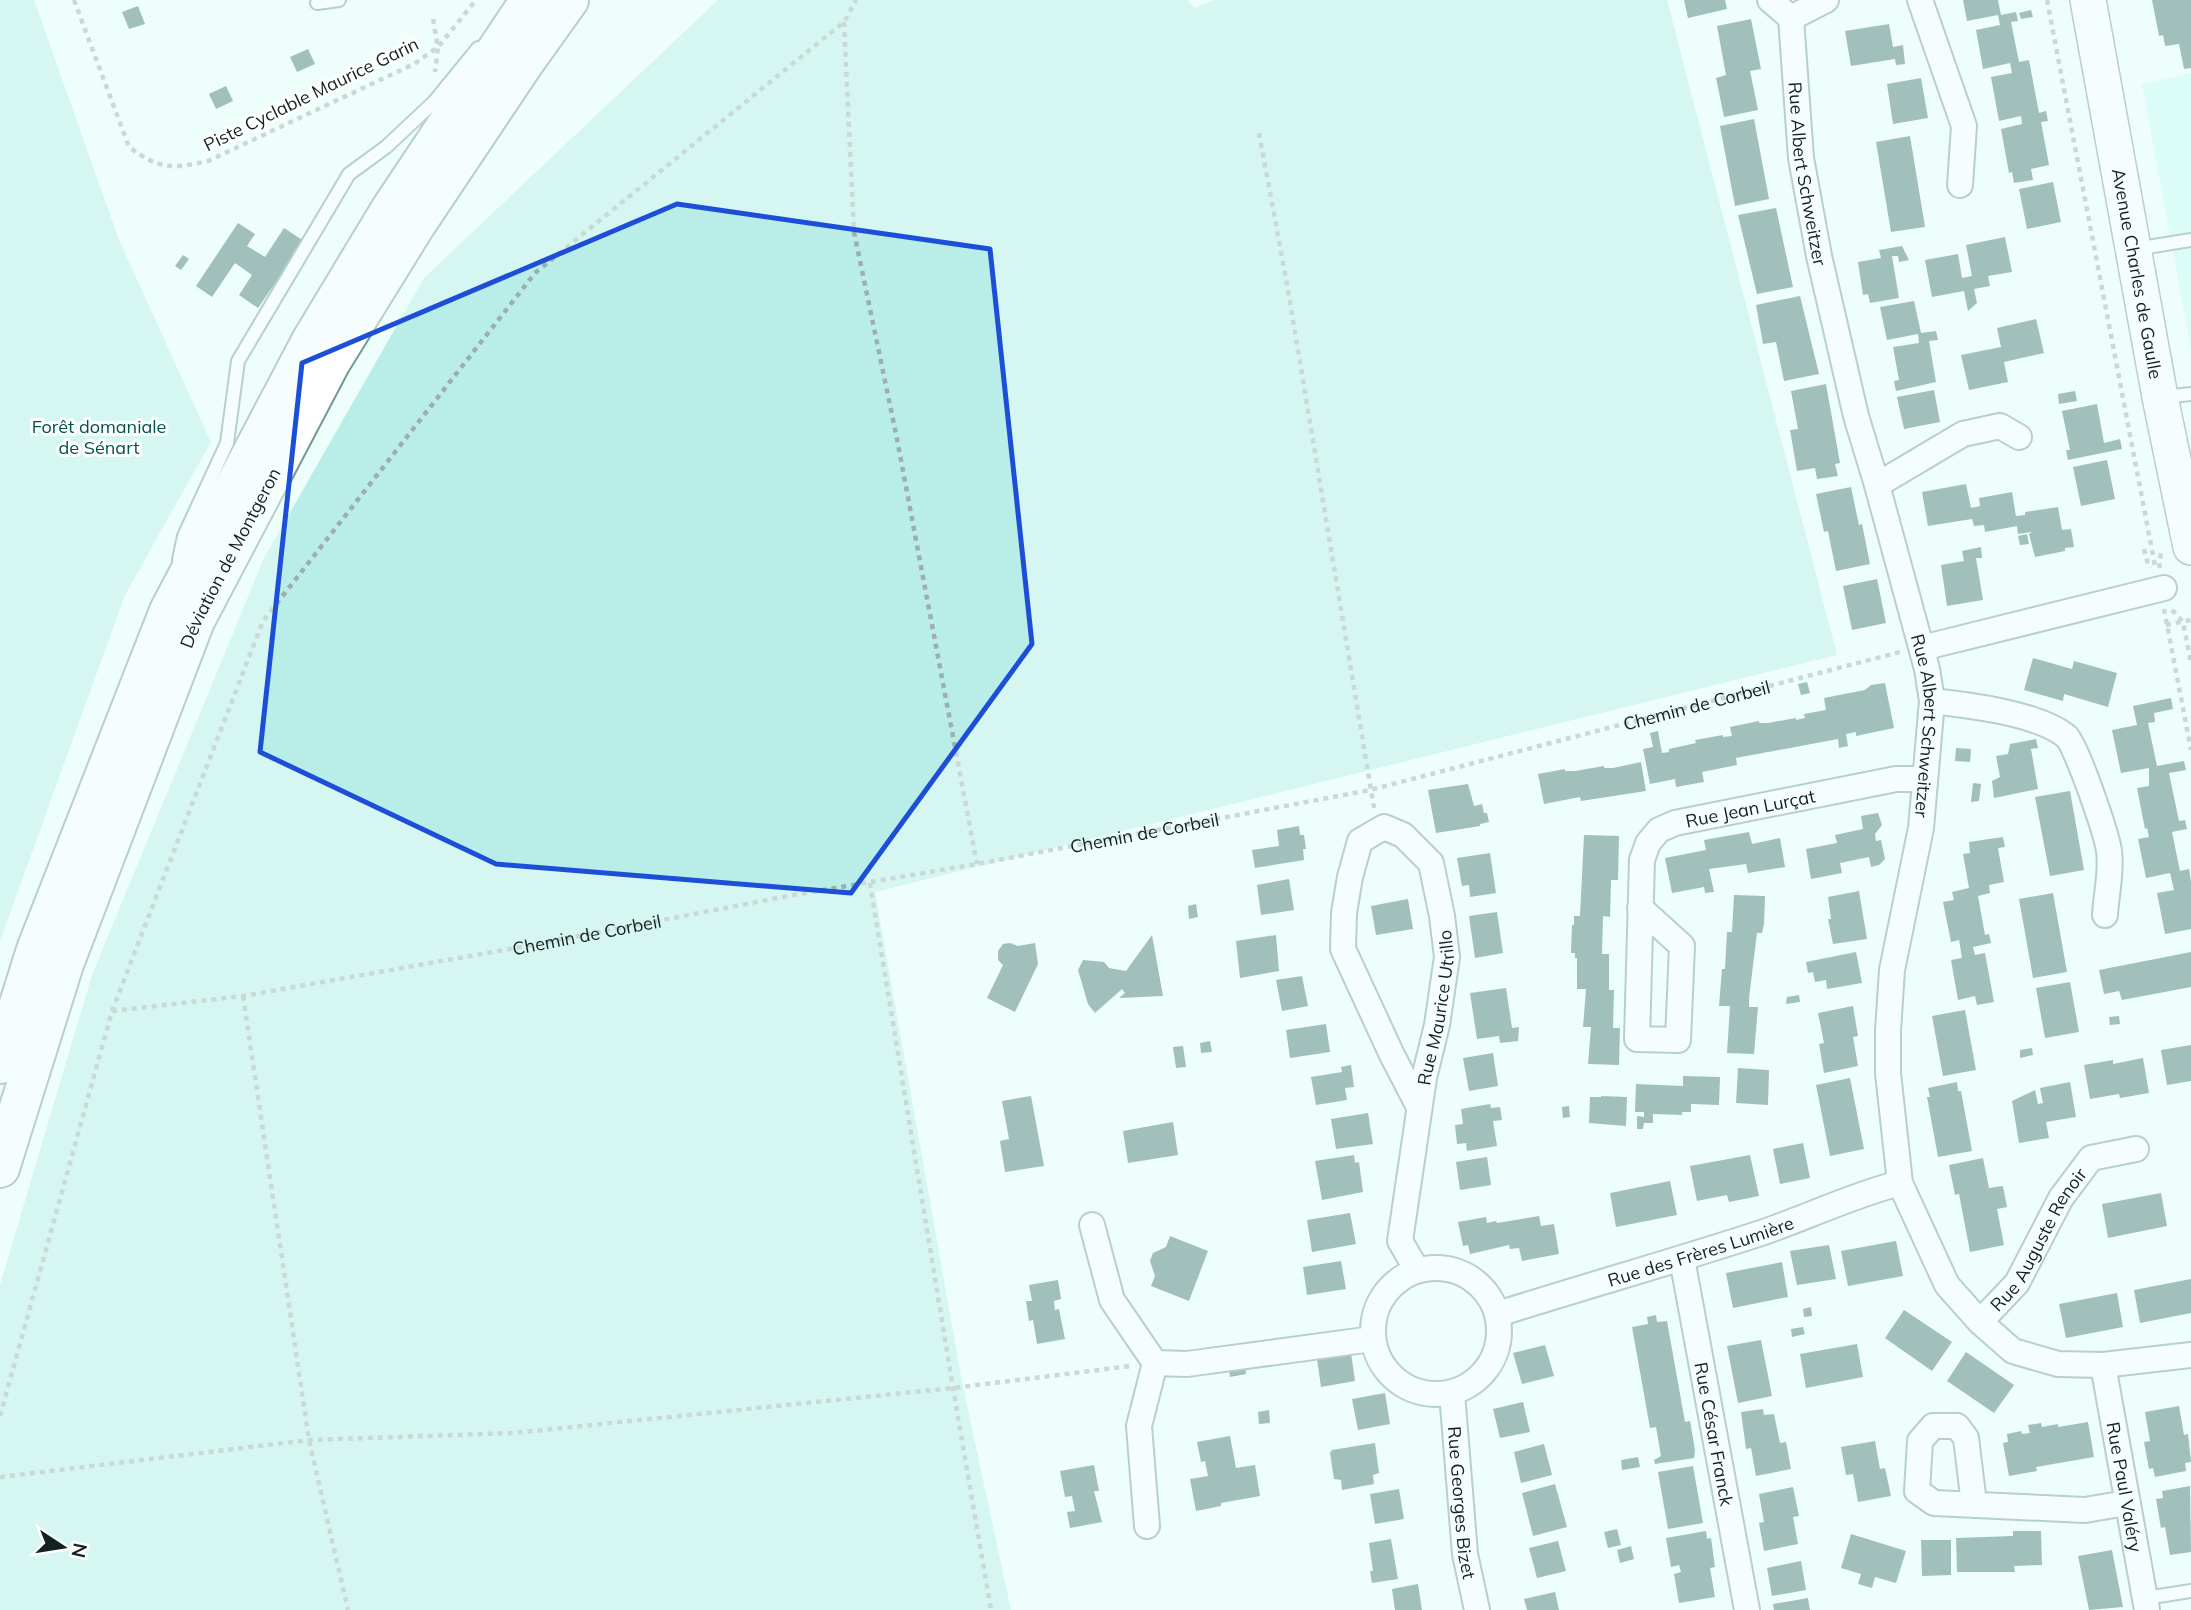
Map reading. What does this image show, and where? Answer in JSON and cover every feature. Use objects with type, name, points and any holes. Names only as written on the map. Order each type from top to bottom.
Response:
[{"type":"main road","name":"Déviation de Montgeron","points":[[0,1168],[64,964],[195,621],[331,362],[415,226],[569,0]]},
{"type":"main road","name":"Avenue Charles de Gaulle","points":[[2088,0],[2135,249],[2176,395],[2191,547]]},
{"type":"main road","name":"Déviation de Montgeron","points":[[0,1065],[36,950],[169,611],[310,341],[390,210],[521,12]]},
{"type":"street","points":[[1770,0],[1791,18],[1826,0]]},
{"type":"street","points":[[1920,0],[1964,126],[1960,185]]},
{"type":"street","name":"Rue Albert Schweitzer","points":[[1791,18],[1801,158],[1839,348],[1931,685],[1932,701],[1921,828],[1892,970],[1888,1031],[1888,1073],[1900,1183],[1947,1285],[1980,1322],[2013,1351],[2058,1364],[2103,1365],[2191,1355]]},
{"type":"street","points":[[1877,485],[1963,433],[2000,426],[2019,437]]},
{"type":"street","points":[[1922,648],[2162,589]]},
{"type":"street","points":[[1932,701],[1984,707],[2052,727],[2069,738],[2085,774],[2109,850],[2105,915]]},
{"type":"street","name":"Rue Jean Lurçat","points":[[1640,908],[1682,946],[1678,1040],[1637,1039],[1640,908],[1642,860],[1648,843],[1659,830],[1675,823],[1896,779],[1924,779]]},
{"type":"street","name":"Rue Maurice Utrillo","points":[[1417,1270],[1400,1241],[1419,1107],[1437,1025],[1447,957],[1431,863],[1403,835],[1384,827],[1360,841],[1344,913],[1343,949],[1419,1107]]},
{"type":"street","name":"Rue Auguste Renoir","points":[[1980,1322],[2017,1283],[2061,1198],[2091,1158],[2136,1149]]},
{"type":"street","name":"Rue des Frères Lumière","points":[[1498,1314],[1682,1259],[1774,1228],[1873,1190],[1900,1183]]},
{"type":"street","points":[[1092,1225],[1112,1300],[1155,1363],[1139,1426],[1147,1526]]},
{"type":"street","name":"Rue César Franck","points":[[1682,1259],[1747,1610]]},
{"type":"street","points":[[1438,1267],[1460,1272],[1483,1288],[1498,1314],[1500,1337],[1489,1366],[1474,1382],[1452,1393],[1430,1395],[1413,1391],[1394,1380],[1379,1361],[1373,1339],[1373,1322],[1380,1301],[1397,1280],[1417,1270],[1438,1267]]},
{"type":"street","points":[[1155,1363],[1187,1364],[1330,1347],[1373,1339]]},
{"type":"street","name":"Rue Paul Valéry","points":[[2103,1365],[2126,1503],[2147,1604]]},
{"type":"street","name":"Rue Georges Bizet","points":[[1452,1393],[1465,1555],[1477,1610]]},
{"type":"street","points":[[1974,1504],[2085,1510],[2126,1503]]},
{"type":"lane","points":[[317,3],[339,0]]},
{"type":"lane","points":[[169,611],[184,536],[227,443],[238,361],[349,174],[386,147],[434,102],[473,51],[521,12]]},
{"type":"lane","points":[[2135,249],[2191,240]]},
{"type":"lane","points":[[2147,1604],[2191,1591]]},
{"type":"path","name":"Piste Cyclable Maurice Garin","points":[[74,0],[129,147],[148,161],[168,167],[208,161],[414,64],[438,47],[476,0]]},
{"type":"path","points":[[0,1416],[112,1012],[263,621],[535,273],[844,22],[856,0]]},
{"type":"path","points":[[2047,0],[2191,750]]},
{"type":"path","points":[[433,19],[438,47],[435,72]]},
{"type":"path","points":[[844,22],[854,232],[897,439],[977,864]]},
{"type":"path","points":[[1259,132],[1378,830]]},
{"type":"path","points":[[2144,549],[2148,564]]},
{"type":"path","points":[[2166,625],[2191,620]]},
{"type":"path","name":"Chemin de Corbeil","points":[[112,1012],[243,996],[510,950],[788,896],[977,864],[1370,790],[1877,657],[1922,648]]},
{"type":"path","points":[[870,883],[991,1610]]},
{"type":"path","points":[[243,996],[309,1440],[348,1610]]},
{"type":"path","points":[[0,1477],[309,1440],[513,1433],[953,1388],[1155,1363]]},
{"type":"highlighted area","points":[[677,204],[990,249],[1032,644],[851,893],[496,864],[260,752],[302,363]]},
{"type":"shaded area","points":[[2191,73],[2191,350],[2142,84]]},
{"type":"green space","name":"Forêt domaniale de Sénart","points":[[0,0],[34,0],[119,240],[211,442],[125,595],[0,941]]},
{"type":"green space","points":[[718,0],[1187,0],[1195,8],[1214,0],[1667,0],[1837,655],[875,892],[962,1382],[1011,1610],[0,1610],[0,1285],[92,975],[264,558],[424,278]]},
{"type":"building","points":[[1684,0],[1725,0],[1727,9],[1688,18]]},
{"type":"building","points":[[1963,0],[1998,0],[2001,15],[2016,12],[2018,21],[2011,22],[2019,62],[2029,60],[2039,113],[2046,111],[2048,121],[2041,122],[2049,165],[2031,169],[2033,180],[2014,183],[2012,172],[2009,173],[2001,129],[2022,124],[2021,116],[1999,121],[1991,77],[2012,73],[2010,63],[1983,69],[1976,30],[2000,25],[1998,15],[1967,21]]},
{"type":"building","points":[[2152,0],[2191,0],[2191,68],[2184,69],[2179,44],[2165,46],[2163,35],[2159,36]]},
{"type":"building","points":[[138,6],[145,24],[129,29],[122,12]]},
{"type":"building","points":[[2031,10],[2033,17],[2021,19],[2019,13]]},
{"type":"building","points":[[1751,19],[1761,69],[1750,71],[1758,110],[1724,117],[1716,78],[1726,75],[1717,26]]},
{"type":"building","points":[[1889,24],[1893,47],[1903,45],[1905,64],[1896,65],[1895,59],[1851,66],[1845,31]]},
{"type":"building","points":[[308,49],[315,64],[297,72],[290,57]]},
{"type":"building","points":[[1921,78],[1928,118],[1893,124],[1887,84]]},
{"type":"building","points":[[226,86],[233,101],[216,109],[209,94]]},
{"type":"building","points":[[1754,119],[1769,199],[1735,206],[1720,126]]},
{"type":"building","points":[[1910,136],[1925,227],[1891,232],[1876,142]]},
{"type":"building","points":[[2053,182],[2061,222],[2027,229],[2019,189]]},
{"type":"building","points":[[1776,208],[1793,287],[1757,294],[1738,215]]},
{"type":"building","points":[[238,223],[255,234],[247,246],[265,257],[284,228],[304,241],[258,308],[239,295],[252,275],[235,263],[212,297],[196,286]]},
{"type":"building","points":[[2005,237],[2012,272],[1988,276],[1990,286],[1974,289],[1977,303],[1968,311],[1964,291],[1932,297],[1925,260],[1958,254],[1962,278],[1972,276],[1966,245]]},
{"type":"building","points":[[1902,246],[1909,260],[1899,262],[1898,256],[1892,256],[1899,298],[1870,303],[1868,294],[1863,295],[1858,262],[1881,258],[1879,250]]},
{"type":"building","points":[[183,255],[189,259],[181,270],[175,266]]},
{"type":"building","points":[[1800,296],[1819,374],[1784,381],[1776,342],[1763,344],[1756,305]]},
{"type":"building","points":[[1914,301],[1921,333],[1936,331],[1938,340],[1929,341],[1936,382],[1896,391],[1894,381],[1899,380],[1893,347],[1919,343],[1918,334],[1887,340],[1880,307]]},
{"type":"building","points":[[2036,319],[2044,353],[2004,362],[2008,382],[1969,390],[1961,355],[2001,347],[1997,328]]},
{"type":"building","points":[[1826,384],[1840,463],[1835,464],[1838,476],[1817,479],[1815,468],[1797,471],[1790,430],[1798,429],[1791,391]]},
{"type":"building","points":[[1934,390],[1940,422],[1904,429],[1897,397]]},
{"type":"building","points":[[2075,391],[2077,401],[2059,404],[2058,394]]},
{"type":"building","points":[[2097,404],[2104,443],[2120,439],[2122,449],[2068,460],[2066,450],[2070,450],[2062,411]]},
{"type":"building","points":[[2107,460],[2115,499],[2081,506],[2073,467]]},
{"type":"building","points":[[1966,484],[1971,508],[1980,506],[1979,498],[2012,492],[2016,516],[2058,507],[2062,530],[2071,529],[2074,547],[2035,557],[2029,534],[2032,532],[2018,534],[2017,526],[1985,532],[1984,525],[1974,526],[1972,519],[1928,526],[1922,492]]},
{"type":"building","points":[[1851,487],[1870,564],[1836,571],[1828,531],[1824,532],[1816,494]]},
{"type":"building","points":[[2027,534],[2029,544],[2020,545],[2018,536]]},
{"type":"building","points":[[1981,547],[1982,558],[1976,558],[1983,600],[1947,606],[1941,565],[1964,561],[1962,551]]},
{"type":"building","points":[[1877,579],[1886,623],[1852,630],[1843,586]]},
{"type":"building","points":[[2033,658],[2072,669],[2074,661],[2117,673],[2108,707],[2064,694],[2063,701],[2024,690]]},
{"type":"building","points":[[1807,682],[1810,693],[1801,695],[1798,684]]},
{"type":"building","points":[[1885,683],[1894,728],[1856,736],[1856,732],[1846,734],[1848,746],[1839,748],[1838,739],[1736,758],[1737,765],[1702,772],[1704,782],[1676,787],[1675,779],[1650,784],[1643,749],[1653,747],[1650,733],[1658,731],[1662,753],[1669,752],[1669,749],[1696,743],[1695,740],[1732,736],[1730,727],[1759,721],[1768,723],[1805,718],[1804,714],[1826,710],[1824,698]]},
{"type":"building","points":[[2171,698],[2173,709],[2154,713],[2155,722],[2148,723],[2157,766],[2184,761],[2186,770],[2169,773],[2179,821],[2185,820],[2187,829],[2172,832],[2180,871],[2189,869],[2191,929],[2165,934],[2157,893],[2174,890],[2170,873],[2146,878],[2138,839],[2149,837],[2137,788],[2149,786],[2149,768],[2121,773],[2112,730],[2137,725],[2133,706]]},
{"type":"building","points":[[2036,739],[2038,748],[2031,749],[2038,789],[1994,798],[1992,781],[2000,777],[1996,756],[2008,754],[2010,744]]},
{"type":"building","points":[[1956,748],[1971,749],[1970,762],[1955,761]]},
{"type":"building","points":[[1641,762],[1646,791],[1581,801],[1580,797],[1544,804],[1538,774],[1565,769],[1575,771],[1604,766],[1613,768]]},
{"type":"building","points":[[1973,783],[1981,784],[1979,801],[1971,802]]},
{"type":"building","points":[[1468,784],[1474,806],[1482,804],[1489,822],[1436,833],[1428,790]]},
{"type":"building","points":[[2070,791],[2084,870],[2050,876],[2035,797]]},
{"type":"building","points":[[1878,813],[1882,825],[1875,834],[1876,841],[1881,840],[1885,859],[1879,865],[1871,867],[1869,857],[1840,863],[1842,873],[1811,879],[1806,849],[1837,843],[1835,835],[1863,829],[1861,816]]},
{"type":"building","points":[[1299,826],[1300,835],[1304,835],[1304,860],[1255,868],[1252,850],[1279,846],[1277,830]]},
{"type":"building","points":[[1749,832],[1752,844],[1780,838],[1785,867],[1748,873],[1746,864],[1709,869],[1714,892],[1705,893],[1704,887],[1672,893],[1665,858],[1706,850],[1704,840]]},
{"type":"building","points":[[1584,835],[1619,836],[1618,880],[1611,880],[1610,917],[1603,916],[1602,954],[1609,954],[1609,990],[1614,990],[1613,1028],[1620,1028],[1619,1065],[1588,1064],[1591,1027],[1583,1027],[1586,989],[1577,989],[1577,958],[1575,953],[1571,953],[1574,916],[1580,916]]},
{"type":"building","points":[[2003,837],[2005,847],[1998,848],[2004,882],[1989,885],[1990,893],[1978,896],[1985,935],[1989,934],[1991,943],[1973,947],[1975,955],[1985,953],[1994,1002],[1977,1005],[1975,996],[1958,1000],[1951,960],[1962,958],[1959,940],[1951,942],[1943,902],[1954,900],[1952,892],[1969,888],[1963,854],[1970,853],[1969,842]]},
{"type":"building","points":[[1490,853],[1496,893],[1470,897],[1469,885],[1462,886],[1457,858]]},
{"type":"building","points":[[1289,879],[1294,910],[1261,915],[1257,885]]},
{"type":"building","points":[[1859,891],[1867,939],[1833,944],[1828,919],[1831,919],[1828,897]]},
{"type":"building","points":[[2053,893],[2067,972],[2033,978],[2019,899]]},
{"type":"building","points":[[1734,895],[1765,896],[1764,924],[1762,933],[1757,933],[1749,998],[1749,1007],[1758,1007],[1754,1054],[1727,1053],[1730,1006],[1719,1006],[1727,932],[1732,932]]},
{"type":"building","points":[[1408,899],[1413,929],[1376,935],[1371,906]]},
{"type":"building","points":[[1196,904],[1198,917],[1189,919],[1188,906]]},
{"type":"building","points":[[1497,912],[1503,953],[1475,958],[1469,916]]},
{"type":"building","points":[[1152,935],[1163,996],[1119,998],[1125,993],[1122,989],[1095,1013],[1088,1004],[1078,970],[1083,960],[1104,962],[1109,968],[1126,971]]},
{"type":"building","points":[[1276,935],[1279,971],[1240,978],[1236,941]]},
{"type":"building","points":[[1035,943],[1038,964],[1015,1012],[987,998],[1003,965],[998,960],[998,951],[1003,944],[1018,946]]},
{"type":"building","points":[[1856,952],[1862,983],[1827,989],[1826,980],[1815,982],[1813,972],[1808,973],[1806,962]]},
{"type":"building","points":[[2191,952],[2191,987],[2122,1000],[2119,991],[2104,994],[2099,970]]},
{"type":"building","points":[[1302,976],[1308,1006],[1282,1011],[1276,980]]},
{"type":"building","points":[[2070,982],[2079,1032],[2045,1038],[2036,988]]},
{"type":"building","points":[[1506,988],[1512,1028],[1519,1027],[1518,1041],[1500,1043],[1499,1036],[1477,1039],[1470,993]]},
{"type":"building","points":[[1799,995],[1800,1002],[1786,1004],[1787,997]]},
{"type":"building","points":[[1853,1006],[1858,1036],[1853,1037],[1858,1066],[1824,1073],[1819,1044],[1824,1043],[1818,1013]]},
{"type":"building","points":[[1965,1010],[1976,1070],[1943,1076],[1932,1016]]},
{"type":"building","points":[[2119,1016],[2120,1024],[2110,1025],[2109,1017]]},
{"type":"building","points":[[1326,1024],[1330,1052],[1290,1058],[1286,1030]]},
{"type":"building","points":[[1210,1041],[1212,1052],[1201,1053],[1200,1043]]},
{"type":"building","points":[[2191,1045],[2191,1081],[2167,1085],[2161,1050]]},
{"type":"building","points":[[1183,1046],[1186,1067],[1176,1068],[1173,1047]]},
{"type":"building","points":[[2032,1048],[2033,1055],[2020,1058],[2020,1050]]},
{"type":"building","points":[[1493,1053],[1498,1086],[1469,1091],[1463,1058]]},
{"type":"building","points":[[2143,1058],[2149,1093],[2090,1099],[2084,1065],[2113,1060],[2113,1064]]},
{"type":"building","points":[[1351,1065],[1354,1087],[1345,1088],[1347,1100],[1316,1105],[1311,1077],[1342,1072],[1341,1067]]},
{"type":"building","points":[[1738,1068],[1769,1070],[1768,1105],[1736,1103]]},
{"type":"building","points":[[1683,1076],[1720,1077],[1719,1105],[1691,1104],[1691,1112],[1682,1112],[1682,1115],[1653,1114],[1653,1123],[1644,1123],[1643,1129],[1637,1129],[1637,1116],[1644,1117],[1644,1112],[1635,1112],[1636,1084],[1683,1086]]},
{"type":"building","points":[[1850,1078],[1864,1149],[1830,1156],[1816,1085]]},
{"type":"building","points":[[1957,1082],[1972,1151],[1938,1157],[1927,1097],[1930,1097],[1928,1088]]},
{"type":"building","points":[[2070,1082],[2076,1117],[2046,1122],[2049,1138],[2019,1143],[2012,1101],[2035,1090],[2038,1104],[2043,1103],[2040,1088]]},
{"type":"building","points":[[1031,1096],[1044,1166],[1005,1172],[1000,1141],[1009,1139],[1002,1101]]},
{"type":"building","points":[[1590,1097],[1627,1097],[1626,1126],[1589,1123]]},
{"type":"building","points":[[1490,1104],[1491,1108],[1500,1107],[1502,1120],[1493,1121],[1497,1146],[1467,1151],[1466,1143],[1457,1144],[1455,1125],[1463,1124],[1461,1109]]},
{"type":"building","points":[[1569,1106],[1570,1117],[1563,1118],[1562,1107]]},
{"type":"building","points":[[1368,1113],[1373,1144],[1336,1149],[1331,1119]]},
{"type":"building","points":[[1173,1122],[1178,1155],[1128,1163],[1123,1131]]},
{"type":"building","points":[[1803,1143],[1810,1178],[1780,1184],[1773,1149]]},
{"type":"building","points":[[1354,1155],[1355,1163],[1359,1162],[1363,1192],[1322,1200],[1315,1161]]},
{"type":"building","points":[[1750,1155],[1759,1196],[1729,1202],[1727,1195],[1697,1201],[1690,1166]]},
{"type":"building","points":[[1487,1157],[1491,1185],[1460,1190],[1456,1162]]},
{"type":"building","points":[[1983,1158],[1989,1188],[2003,1186],[2007,1207],[1997,1209],[2004,1245],[1970,1252],[1959,1194],[1955,1195],[1949,1165]]},
{"type":"building","points":[[1670,1181],[1677,1215],[1616,1227],[1610,1193]]},
{"type":"building","points":[[2161,1193],[2167,1226],[2108,1238],[2102,1204]]},
{"type":"building","points":[[1350,1213],[1356,1244],[1312,1252],[1307,1220]]},
{"type":"building","points":[[1539,1216],[1541,1226],[1554,1224],[1559,1254],[1522,1261],[1519,1248],[1510,1249],[1509,1245],[1470,1254],[1468,1245],[1463,1246],[1458,1222],[1486,1217],[1487,1223],[1497,1223]]},
{"type":"building","points":[[1170,1236],[1208,1251],[1189,1301],[1151,1286],[1155,1276],[1150,1261],[1153,1253],[1166,1247]]},
{"type":"building","points":[[1896,1241],[1903,1276],[1848,1286],[1841,1251]]},
{"type":"building","points":[[1829,1245],[1836,1279],[1797,1285],[1790,1251]]},
{"type":"building","points":[[1341,1261],[1346,1289],[1307,1295],[1303,1267]]},
{"type":"building","points":[[1782,1262],[1788,1297],[1733,1308],[1726,1273]]},
{"type":"building","points":[[2191,1279],[2191,1313],[2140,1323],[2134,1290]]},
{"type":"building","points":[[1058,1280],[1061,1299],[1054,1301],[1055,1310],[1059,1309],[1065,1339],[1037,1344],[1026,1301],[1032,1301],[1029,1285]]},
{"type":"building","points":[[2117,1293],[2123,1327],[2066,1338],[2059,1304]]},
{"type":"building","points":[[1811,1307],[1812,1316],[1804,1317],[1803,1309]]},
{"type":"building","points":[[1904,1310],[1952,1342],[1932,1371],[1885,1338]]},
{"type":"building","points":[[1656,1315],[1657,1322],[1667,1321],[1685,1422],[1690,1421],[1695,1450],[1694,1458],[1655,1464],[1654,1460],[1661,1456],[1656,1427],[1650,1428],[1632,1327],[1648,1324],[1647,1317]]},
{"type":"building","points":[[1803,1327],[1805,1334],[1792,1337],[1791,1329]]},
{"type":"building","points":[[1761,1340],[1772,1396],[1738,1403],[1727,1346]]},
{"type":"building","points":[[1857,1344],[1863,1377],[1806,1388],[1800,1354]]},
{"type":"building","points":[[1545,1345],[1554,1376],[1522,1384],[1513,1353]]},
{"type":"building","points":[[1966,1352],[2014,1385],[1994,1413],[1947,1381]]},
{"type":"building","points":[[1351,1353],[1355,1381],[1321,1387],[1317,1359]]},
{"type":"building","points":[[1244,1358],[1246,1374],[1230,1377],[1228,1361]]},
{"type":"building","points":[[1385,1393],[1390,1424],[1358,1430],[1352,1399]]},
{"type":"building","points":[[1523,1402],[1530,1432],[1500,1438],[1493,1409]]},
{"type":"building","points":[[2179,1406],[2184,1435],[2188,1434],[2191,1462],[2185,1463],[2186,1471],[2155,1477],[2153,1468],[2149,1469],[2144,1442],[2150,1441],[2145,1412]]},
{"type":"building","points":[[1763,1409],[1764,1415],[1774,1414],[1780,1443],[1786,1442],[1791,1469],[1756,1476],[1751,1448],[1746,1449],[1741,1412]]},
{"type":"building","points":[[1269,1410],[1270,1423],[1259,1424],[1258,1412]]},
{"type":"building","points":[[2088,1422],[2094,1457],[2036,1467],[2037,1471],[2009,1476],[2003,1443],[2008,1442],[2007,1434],[2021,1431],[2022,1434],[2030,1433],[2028,1425],[2041,1423],[2042,1427],[2058,1424],[2058,1427]]},
{"type":"building","points":[[1230,1436],[1236,1468],[1255,1465],[1260,1496],[1196,1511],[1190,1479],[1208,1476],[1205,1461],[1201,1462],[1197,1442]]},
{"type":"building","points":[[1875,1441],[1880,1469],[1885,1468],[1891,1496],[1858,1502],[1853,1474],[1846,1475],[1841,1447]]},
{"type":"building","points":[[1375,1443],[1379,1473],[1373,1475],[1374,1484],[1342,1490],[1341,1480],[1334,1479],[1330,1453],[1332,1450]]},
{"type":"building","points":[[1544,1444],[1552,1475],[1521,1483],[1514,1452]]},
{"type":"building","points":[[1638,1457],[1640,1467],[1622,1470],[1621,1460]]},
{"type":"building","points":[[1094,1465],[1099,1491],[1094,1491],[1102,1522],[1070,1528],[1067,1512],[1075,1511],[1072,1496],[1065,1497],[1060,1471]]},
{"type":"building","points":[[1693,1466],[1703,1523],[1668,1529],[1658,1472]]},
{"type":"building","points":[[1555,1484],[1567,1527],[1533,1536],[1522,1493]]},
{"type":"building","points":[[2190,1486],[2191,1552],[2170,1555],[2165,1527],[2161,1528],[2156,1499],[2163,1498],[2162,1491]]},
{"type":"building","points":[[1793,1487],[1799,1516],[1793,1517],[1798,1544],[1764,1551],[1759,1523],[1764,1522],[1759,1494]]},
{"type":"building","points":[[1399,1489],[1404,1519],[1375,1524],[1370,1494]]},
{"type":"building","points":[[1617,1529],[1621,1545],[1608,1548],[1604,1532]]},
{"type":"building","points":[[1706,1531],[1707,1539],[1711,1538],[1715,1567],[1710,1568],[1715,1597],[1679,1603],[1674,1574],[1681,1572],[1679,1565],[1671,1567],[1666,1538]]},
{"type":"building","points":[[2013,1531],[2041,1531],[2042,1565],[2014,1566],[2015,1572],[1957,1572],[1956,1538],[2013,1536]]},
{"type":"building","points":[[1851,1534],[1906,1551],[1896,1583],[1875,1577],[1872,1588],[1858,1584],[1861,1574],[1841,1568]]},
{"type":"building","points":[[1391,1539],[1398,1579],[1372,1583],[1369,1543]]},
{"type":"building","points":[[1921,1540],[1951,1540],[1951,1575],[1922,1576]]},
{"type":"building","points":[[1558,1541],[1566,1571],[1537,1578],[1529,1548]]},
{"type":"building","points":[[1631,1546],[1634,1559],[1620,1563],[1617,1550]]},
{"type":"building","points":[[2112,1550],[2123,1607],[2089,1610],[2078,1556]]},
{"type":"building","points":[[1801,1561],[1806,1590],[1772,1596],[1767,1568]]},
{"type":"building","points":[[1418,1584],[1422,1610],[1395,1610],[1392,1589]]},
{"type":"building","points":[[1555,1592],[1559,1610],[1527,1610],[1524,1599]]},
{"type":"building","points":[[1808,1598],[1810,1610],[1774,1610],[1773,1604]]}]
